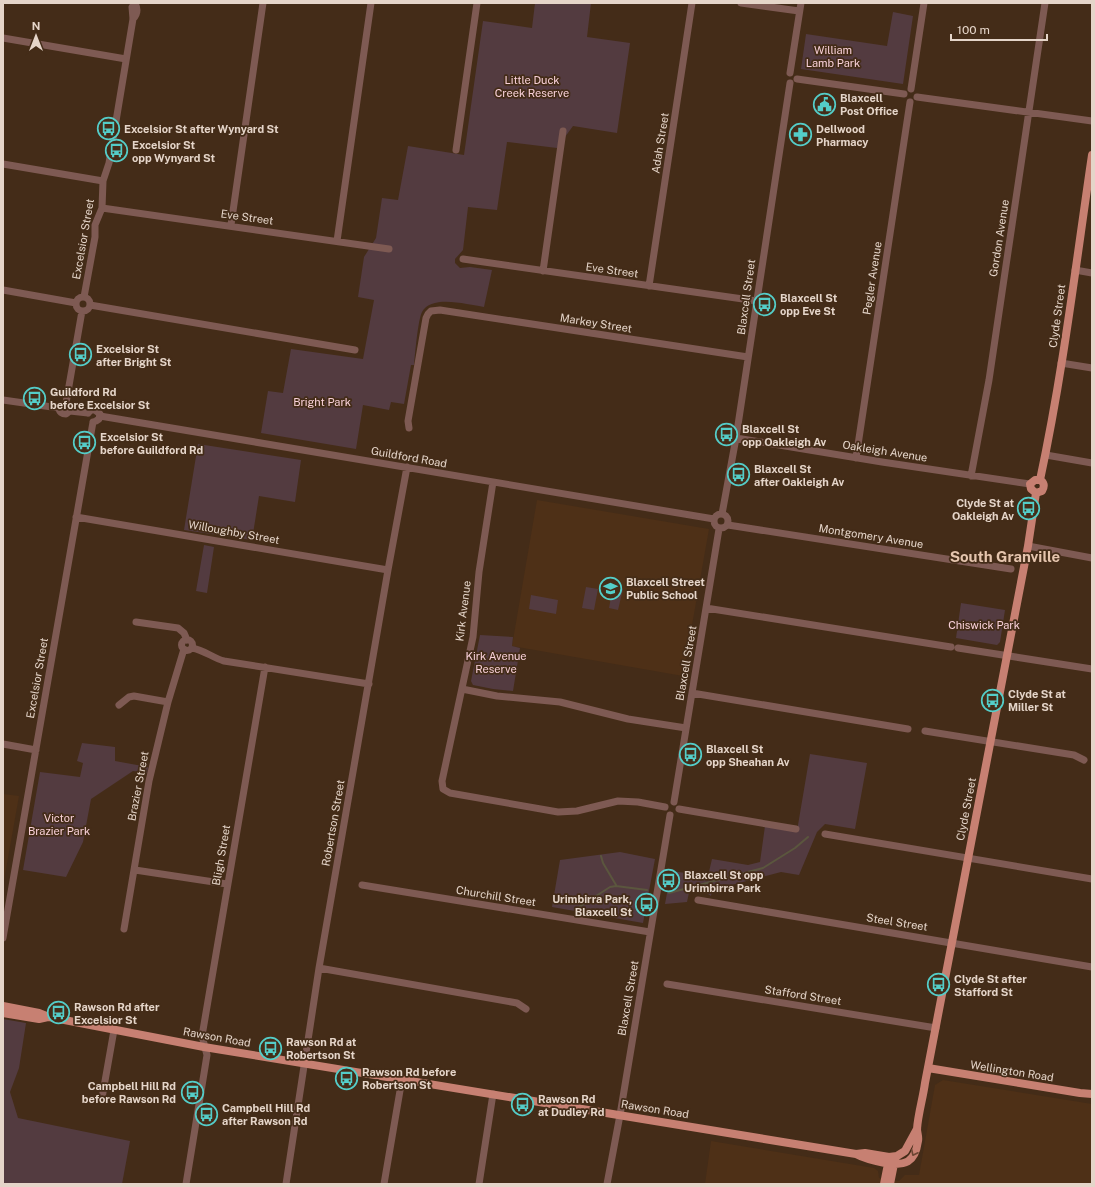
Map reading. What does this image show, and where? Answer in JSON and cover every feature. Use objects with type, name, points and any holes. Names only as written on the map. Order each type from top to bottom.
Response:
[{"type":"main road","name":"Clyde Street","points":[[1040,480],[1046,455],[1061,363],[1092,155]]},
{"type":"main road","points":[[1035,480],[1040,480],[1044,487],[1042,491],[1036,493],[1031,489],[1030,484],[1035,480]]},
{"type":"main road","name":"Clyde Street","points":[[892,1160],[905,1151],[917,1129],[1028,546],[1036,493]]},
{"type":"main road","name":"Rawson Road","points":[[3,1006],[40,1013],[49,1017],[204,1047],[856,1154],[865,1153],[892,1160]]},
{"type":"main road","name":"Rawson Road","points":[[3,1012],[38,1019],[49,1017]]},
{"type":"main road","name":"Wellington Road","points":[[928,1068],[1092,1094]]},
{"type":"main road","points":[[884,1184],[892,1160]]},
{"type":"main road","points":[[890,1184],[892,1160]]},
{"type":"street","name":"Excelsior Street","points":[[84,297],[95,237],[95,225],[102,208],[103,181],[109,163],[133,19],[132,7],[135,3]]},
{"type":"street","points":[[231,225],[263,3]]},
{"type":"street","points":[[337,241],[371,3]]},
{"type":"street","points":[[456,150],[477,3]]},
{"type":"street","name":"Adah Street","points":[[649,286],[692,3]]},
{"type":"street","points":[[741,3],[799,12]]},
{"type":"street","points":[[797,79],[794,83],[790,83],[787,80],[790,73],[800,3]]},
{"type":"street","points":[[911,89],[924,3]]},
{"type":"street","name":"Gordon Avenue","points":[[971,476],[989,380],[1044,3]]},
{"type":"street","points":[[3,38],[126,59]]},
{"type":"street","points":[[790,73],[795,74],[797,79]]},
{"type":"street","points":[[797,79],[904,94]]},
{"type":"street","name":"Blaxcell Street","points":[[722,514],[736,438],[790,83]]},
{"type":"street","points":[[904,94],[907,90],[911,89]]},
{"type":"street","points":[[911,89],[916,92],[917,97]]},
{"type":"street","points":[[904,94],[906,100],[910,102],[914,101],[917,97]]},
{"type":"street","points":[[917,97],[1092,121]]},
{"type":"street","name":"Pegler Avenue","points":[[856,458],[910,102]]},
{"type":"street","points":[[544,271],[563,131]]},
{"type":"street","points":[[3,164],[103,181]]},
{"type":"street","name":"Eve Street","points":[[102,208],[231,225],[389,249]]},
{"type":"street","name":"Eve Street","points":[[463,259],[757,301]]},
{"type":"street","points":[[1075,270],[1092,273]]},
{"type":"street","points":[[3,290],[76,303]]},
{"type":"street","points":[[76,303],[79,298],[84,297],[89,300],[90,305]]},
{"type":"street","points":[[76,303],[77,308],[82,311]]},
{"type":"street","points":[[82,311],[87,310],[90,305]]},
{"type":"street","points":[[90,305],[355,350]]},
{"type":"street","name":"Markey Street","points":[[409,428],[408,421],[426,318],[431,311],[440,310],[748,357]]},
{"type":"street","points":[[70,410],[69,405],[66,403],[82,311]]},
{"type":"street","points":[[1061,363],[1092,368]]},
{"type":"street","points":[[3,400],[59,408]]},
{"type":"street","points":[[59,408],[61,404],[66,403]]},
{"type":"street","points":[[59,408],[62,414],[66,414],[70,410]]},
{"type":"street","points":[[70,410],[88,414]]},
{"type":"street","points":[[91,410],[95,410],[99,412],[100,416],[98,420],[93,422],[89,420],[88,414],[91,410]]},
{"type":"street","name":"Guildford Road","points":[[100,416],[714,519]]},
{"type":"street","name":"Excelsior Street","points":[[3,938],[93,422]]},
{"type":"street","name":"Oakleigh Avenue","points":[[736,438],[971,476],[1030,484]]},
{"type":"street","points":[[1046,455],[1092,463]]},
{"type":"street","name":"Robertson Street","points":[[286,1184],[306,1063],[306,1051],[319,968],[407,468]]},
{"type":"street","name":"Kirk Avenue","points":[[493,482],[479,572],[473,637],[442,781],[443,789],[450,793],[558,812],[577,811],[618,801],[638,802],[665,807]]},
{"type":"street","points":[[718,514],[722,514],[728,519],[728,524],[725,528],[719,529],[715,526],[714,519],[718,514]]},
{"type":"street","name":"Willoughby Street","points":[[76,517],[388,570]]},
{"type":"street","name":"Montgomery Avenue","points":[[728,524],[1011,569]]},
{"type":"street","name":"Blaxcell Street","points":[[674,802],[719,529]]},
{"type":"street","points":[[1028,546],[1092,558]]},
{"type":"street","points":[[706,608],[1092,669]]},
{"type":"street","points":[[136,622],[178,628],[184,633],[187,640],[192,642],[192,648]]},
{"type":"street","points":[[187,640],[182,644],[184,649],[198,649],[220,660],[369,684]]},
{"type":"street","name":"Brazier Street","points":[[124,929],[149,781],[168,702],[184,649]]},
{"type":"street","name":"Bligh Street","points":[[186,1184],[207,1055],[202,1036],[265,667]]},
{"type":"street","points":[[462,689],[497,696],[560,702],[628,719],[686,728]]},
{"type":"street","points":[[692,693],[908,729]]},
{"type":"street","points":[[118,705],[129,697],[134,696],[168,702]]},
{"type":"street","points":[[925,731],[1074,754],[1084,760]]},
{"type":"street","points":[[3,744],[36,750]]},
{"type":"street","points":[[674,802],[677,804],[679,809],[676,814],[670,815],[666,811],[665,807],[667,803],[674,802]]},
{"type":"street","points":[[679,809],[796,828]]},
{"type":"street","name":"Blaxcell Street","points":[[607,1184],[620,1115],[670,815]]},
{"type":"street","points":[[825,834],[969,857],[1092,879]]},
{"type":"street","points":[[134,870],[227,884]]},
{"type":"street","name":"Churchill Street","points":[[362,885],[650,932]]},
{"type":"street","name":"Steel Street","points":[[698,900],[1092,967]]},
{"type":"street","points":[[319,968],[517,1003],[526,1009]]},
{"type":"street","name":"Stafford Street","points":[[667,984],[936,1028]]},
{"type":"street","points":[[102,1098],[114,1030]]},
{"type":"street","points":[[384,1184],[402,1080]]},
{"type":"street","points":[[479,1184],[494,1094]]},
{"type":"shaded area","name":"Blaxcell Street Public School","points":[[537,500],[709,529],[683,676],[512,646]]},
{"type":"shaded area","points":[[3,794],[19,796],[3,886]]},
{"type":"shaded area","points":[[943,1080],[1092,1104],[1092,1184],[705,1184],[711,1141],[874,1168],[878,1171],[879,1178],[899,1181],[905,1175],[919,1175],[935,1085]]},
{"type":"green space","name":"Little Duck Creek Reserve","points":[[535,3],[591,3],[587,37],[630,43],[617,133],[573,126],[557,148],[507,142],[497,210],[468,207],[463,250],[455,259],[455,263],[460,268],[470,267],[492,270],[484,307],[442,302],[434,303],[422,312],[419,322],[414,365],[411,365],[404,404],[391,402],[389,410],[363,405],[356,449],[261,433],[268,391],[283,393],[291,349],[363,359],[374,300],[358,297],[364,257],[376,238],[382,198],[398,200],[408,146],[464,155],[483,21],[532,28]]},
{"type":"green space","name":"William Lamb Park","points":[[893,12],[913,16],[903,84],[801,69],[806,34],[887,46]]},
{"type":"green space","points":[[198,444],[301,460],[295,502],[259,496],[252,540],[184,530]]},
{"type":"green space","points":[[204,545],[214,547],[207,593],[196,591]]},
{"type":"green space","points":[[586,587],[598,589],[594,610],[582,608]]},
{"type":"green space","points":[[613,587],[623,589],[618,610],[609,608]]},
{"type":"green space","points":[[531,595],[558,600],[556,614],[529,609]]},
{"type":"green space","name":"Chiswick Park","points":[[961,603],[1005,610],[1000,642],[997,645],[956,638]]},
{"type":"green space","name":"Kirk Avenue Reserve","points":[[480,635],[513,637],[512,646],[520,648],[513,691],[473,685],[471,681]]},
{"type":"green space","name":"Victor Brazier Park","points":[[82,743],[115,747],[115,761],[148,767],[147,773],[133,771],[91,799],[83,842],[66,877],[23,870],[40,772],[80,777],[83,763],[77,761]]},
{"type":"green space","points":[[810,754],[867,763],[855,829],[825,824],[817,832],[799,875],[781,872],[712,890],[711,896],[702,890],[690,888],[687,902],[665,904],[671,871],[708,876],[712,859],[748,865],[760,862],[765,826],[797,831]]},
{"type":"green space","points":[[620,852],[655,859],[643,923],[552,907],[560,860]]},
{"type":"green space","points":[[3,1019],[26,1023],[19,1068],[10,1092],[18,1118],[130,1141],[122,1184],[3,1184]]},
{"type":"waterway","points":[[669,893],[763,868],[795,848],[808,837]]},
{"type":"waterway","points":[[601,856],[603,863],[616,885]]},
{"type":"waterway","points":[[577,911],[579,907],[610,887],[616,886],[647,890]]},
{"type":"place","name":"Blaxcell Post Office","points":[[825,104]]},
{"type":"place","name":"Excelsior St after Wynyard St","points":[[108,129]]},
{"type":"place","name":"Dellwood Pharmacy","points":[[801,135]]},
{"type":"place","name":"Excelsior St opp Wynyard St","points":[[116,151]]},
{"type":"place","name":"Blaxcell St opp Eve St","points":[[765,304]]},
{"type":"place","name":"Excelsior St after Bright St","points":[[81,355]]},
{"type":"place","name":"Guildford Rd before Excelsior St","points":[[34,398]]},
{"type":"place","name":"Blaxcell St opp Oakleigh Av","points":[[727,435]]},
{"type":"place","name":"Excelsior St before Guildford Rd","points":[[84,443]]},
{"type":"place","name":"Blaxcell St after Oakleigh Av","points":[[738,475]]},
{"type":"place","name":"Clyde St at Oakleigh Av","points":[[1029,509]]},
{"type":"place","name":"Blaxcell Street Public School","points":[[610,588]]},
{"type":"place","name":"Clyde St at Miller St","points":[[992,700]]},
{"type":"place","name":"Blaxcell St opp Sheahan Av","points":[[690,755]]},
{"type":"place","name":"Blaxcell St opp Urimbirra Park","points":[[669,881]]},
{"type":"place","name":"Urimbirra Park, Blaxcell St","points":[[647,905]]},
{"type":"place","name":"Clyde St after Stafford St","points":[[938,985]]},
{"type":"place","name":"Rawson Rd after Excelsior St","points":[[58,1013]]},
{"type":"place","name":"Rawson Rd at Robertson St","points":[[270,1048]]},
{"type":"place","name":"Rawson Rd before Robertson St","points":[[346,1078]]},
{"type":"place","name":"Campbell Hill Rd before Rawson Rd","points":[[192,1092]]},
{"type":"place","name":"Rawson Rd at Dudley Rd","points":[[522,1105]]},
{"type":"place","name":"Campbell Hill Rd after Rawson Rd","points":[[206,1114]]},
{"type":"district","name":"South Granville","points":[[1005,557]]},
{"type":"park label","name":"Bright Park","points":[[322,402]]}]
